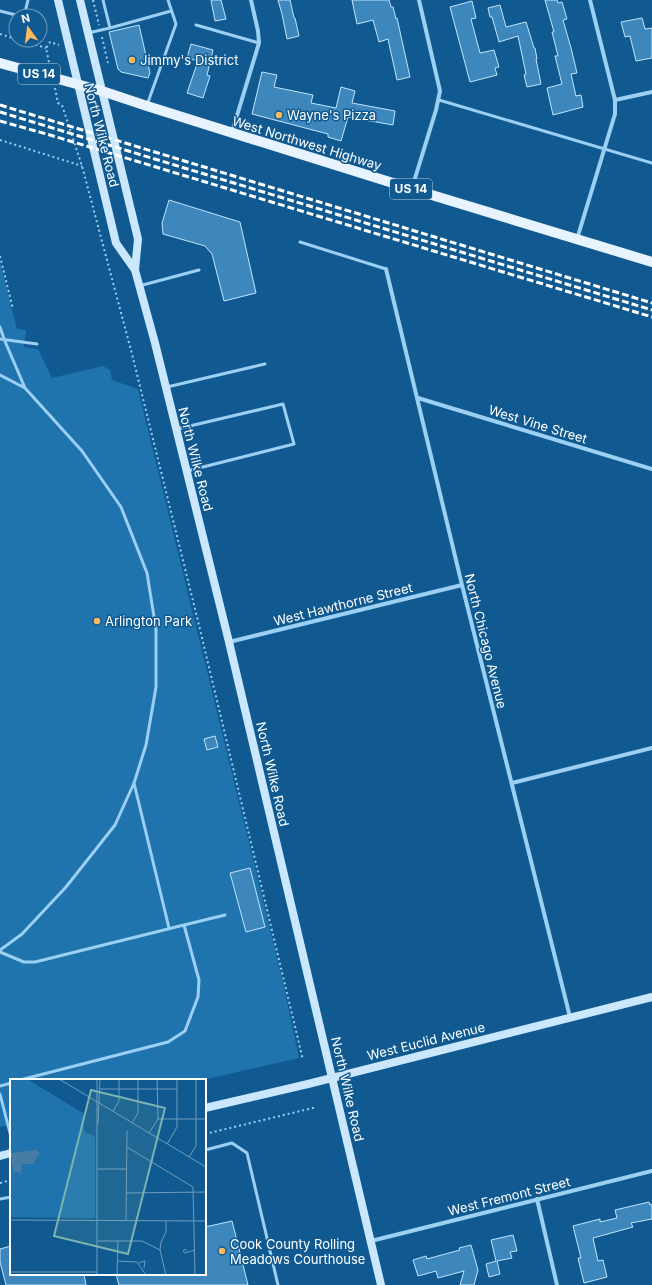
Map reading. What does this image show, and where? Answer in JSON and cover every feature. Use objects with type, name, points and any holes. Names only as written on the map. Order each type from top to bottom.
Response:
[{"type":"main road","name":"North Wilke Road","points":[[58,0],[116,243],[135,270],[166,387],[229,642],[382,1285]]},
{"type":"main road","name":"North Wilke Road","points":[[80,0],[138,239],[135,270]]},
{"type":"main road","name":"West Northwest Highway","points":[[0,63],[102,91],[412,189],[652,262]]},
{"type":"main road","name":"West Euclid Avenue","points":[[206,1108],[652,997]]},
{"type":"main road","points":[[0,1156],[10,1153]]},
{"type":"street","points":[[232,132],[259,43],[258,31],[251,0]]},
{"type":"street","points":[[412,189],[440,91],[419,0]]},
{"type":"street","points":[[577,239],[614,114],[616,100],[590,0]]},
{"type":"street","points":[[616,100],[652,92]]},
{"type":"street","name":"North Chicago Avenue","points":[[386,269],[462,585],[570,1017]]},
{"type":"street","name":"West Vine Street","points":[[418,398],[652,469]]},
{"type":"street","name":"West Hawthorne Street","points":[[229,642],[462,585]]},
{"type":"street","points":[[512,783],[652,748]]},
{"type":"street","name":"West Fremont Street","points":[[371,1241],[652,1171]]},
{"type":"street","points":[[537,1199],[557,1285]]},
{"type":"lane","points":[[0,11],[20,16],[25,12],[28,0]]},
{"type":"lane","points":[[103,0],[110,28]]},
{"type":"lane","points":[[147,106],[176,24],[168,0]]},
{"type":"lane","points":[[88,33],[171,11]]},
{"type":"lane","points":[[196,25],[259,43]]},
{"type":"lane","points":[[438,100],[652,163]]},
{"type":"lane","points":[[300,242],[386,269]]},
{"type":"lane","points":[[140,286],[199,270]]},
{"type":"lane","points":[[0,327],[2,339],[25,388],[82,451],[121,507],[147,573],[156,629],[156,687],[146,745],[134,783],[115,825],[66,887],[22,934],[0,951],[24,962],[35,962],[225,915]]},
{"type":"lane","points":[[2,339],[37,344]]},
{"type":"lane","points":[[166,387],[265,364]]},
{"type":"lane","points":[[0,375],[25,388]]},
{"type":"lane","points":[[176,429],[283,404],[294,444],[187,471]]},
{"type":"lane","points":[[134,783],[169,928]]},
{"type":"lane","points":[[24,1079],[168,1042],[185,1031],[198,997],[199,980],[184,924]]},
{"type":"lane","points":[[0,1086],[10,1083]]},
{"type":"lane","points":[[0,1094],[10,1133]]},
{"type":"lane","points":[[206,1150],[232,1143],[247,1153],[278,1285]]},
{"type":"lane","points":[[0,1199],[10,1197]]},
{"type":"path","points":[[48,45],[52,42]]},
{"type":"path","points":[[58,100],[58,103],[62,105],[82,166],[132,354],[195,609],[303,1060]]},
{"type":"path","points":[[0,140],[82,166]]},
{"type":"path","points":[[0,256],[13,309]]},
{"type":"path","points":[[206,1134],[313,1108],[313,1105]]},
{"type":"path","points":[[0,1183],[10,1180]]},
{"type":"shaded area","name":"Arlington Park","points":[[0,262],[17,329],[26,330],[24,347],[38,349],[52,378],[103,366],[110,370],[112,380],[138,389],[283,982],[299,1058],[206,1079],[10,1079],[10,1125],[0,1127]]},
{"type":"building","points":[[211,0],[221,0],[226,19],[215,21]]},
{"type":"building","points":[[278,0],[290,0],[299,36],[287,39]]},
{"type":"building","points":[[352,0],[389,0],[391,7],[393,7],[396,19],[397,18],[410,77],[397,80],[388,39],[379,42],[373,20],[357,24]]},
{"type":"building","points":[[545,0],[557,0],[558,3],[562,2],[567,19],[563,20],[577,73],[571,74],[576,96],[581,95],[583,107],[553,115],[547,88],[562,84],[555,56],[558,56],[552,32],[554,32]]},
{"type":"building","points":[[472,1],[476,18],[471,19],[480,53],[494,50],[499,67],[495,68],[497,75],[470,82],[450,7]]},
{"type":"building","points":[[500,5],[506,27],[526,22],[535,48],[541,84],[527,87],[524,75],[526,74],[518,36],[499,42],[488,8]]},
{"type":"building","points":[[642,18],[645,29],[652,28],[652,58],[636,61],[630,36],[625,37],[621,22]]},
{"type":"building","points":[[139,25],[150,73],[148,78],[121,72],[118,69],[109,32]]},
{"type":"building","points":[[191,44],[213,50],[207,75],[210,76],[203,98],[187,93],[198,61],[187,58]]},
{"type":"building","points":[[262,72],[277,75],[274,87],[313,95],[311,103],[336,108],[341,87],[355,91],[352,103],[395,111],[393,125],[348,117],[341,141],[328,137],[328,134],[252,114]]},
{"type":"building","points":[[169,200],[240,222],[256,293],[224,301],[212,254],[205,246],[163,234],[162,223]]},
{"type":"building","points":[[215,736],[218,747],[207,750],[204,739]]},
{"type":"building","points":[[250,868],[265,927],[246,932],[230,873]]},
{"type":"building","points":[[649,1202],[650,1205],[652,1204],[652,1219],[631,1223],[633,1227],[593,1238],[598,1261],[603,1260],[607,1277],[584,1283],[578,1258],[581,1258],[573,1226],[600,1219],[600,1222],[617,1218],[615,1210]]},
{"type":"building","name":"Cook County Rolling Meadows Courthouse","points":[[232,1221],[248,1285],[119,1285],[116,1275],[206,1275],[206,1227]]},
{"type":"building","points":[[513,1235],[517,1251],[510,1252],[512,1258],[497,1261],[500,1274],[489,1277],[486,1264],[496,1261],[491,1240]]},
{"type":"building","points":[[471,1245],[478,1270],[474,1285],[460,1285],[464,1271],[438,1278],[436,1271],[418,1276],[413,1260],[426,1256],[427,1259],[460,1250],[459,1248]]},
{"type":"building","points":[[10,1246],[10,1275],[84,1275],[86,1285],[6,1285],[0,1262],[0,1249]]},
{"type":"railway","points":[[0,105],[652,303]]},
{"type":"railway","points":[[0,112],[652,310]]},
{"type":"railway","points":[[0,121],[652,317]]},
{"type":"place","name":"Jimmy's District","points":[[132,60]]},
{"type":"place","name":"Wayne's Pizza","points":[[279,115]]},
{"type":"place","name":"Arlington Park","points":[[97,621]]},
{"type":"place","name":"Cook County Rolling Meadows Courthouse","points":[[222,1251]]}]
